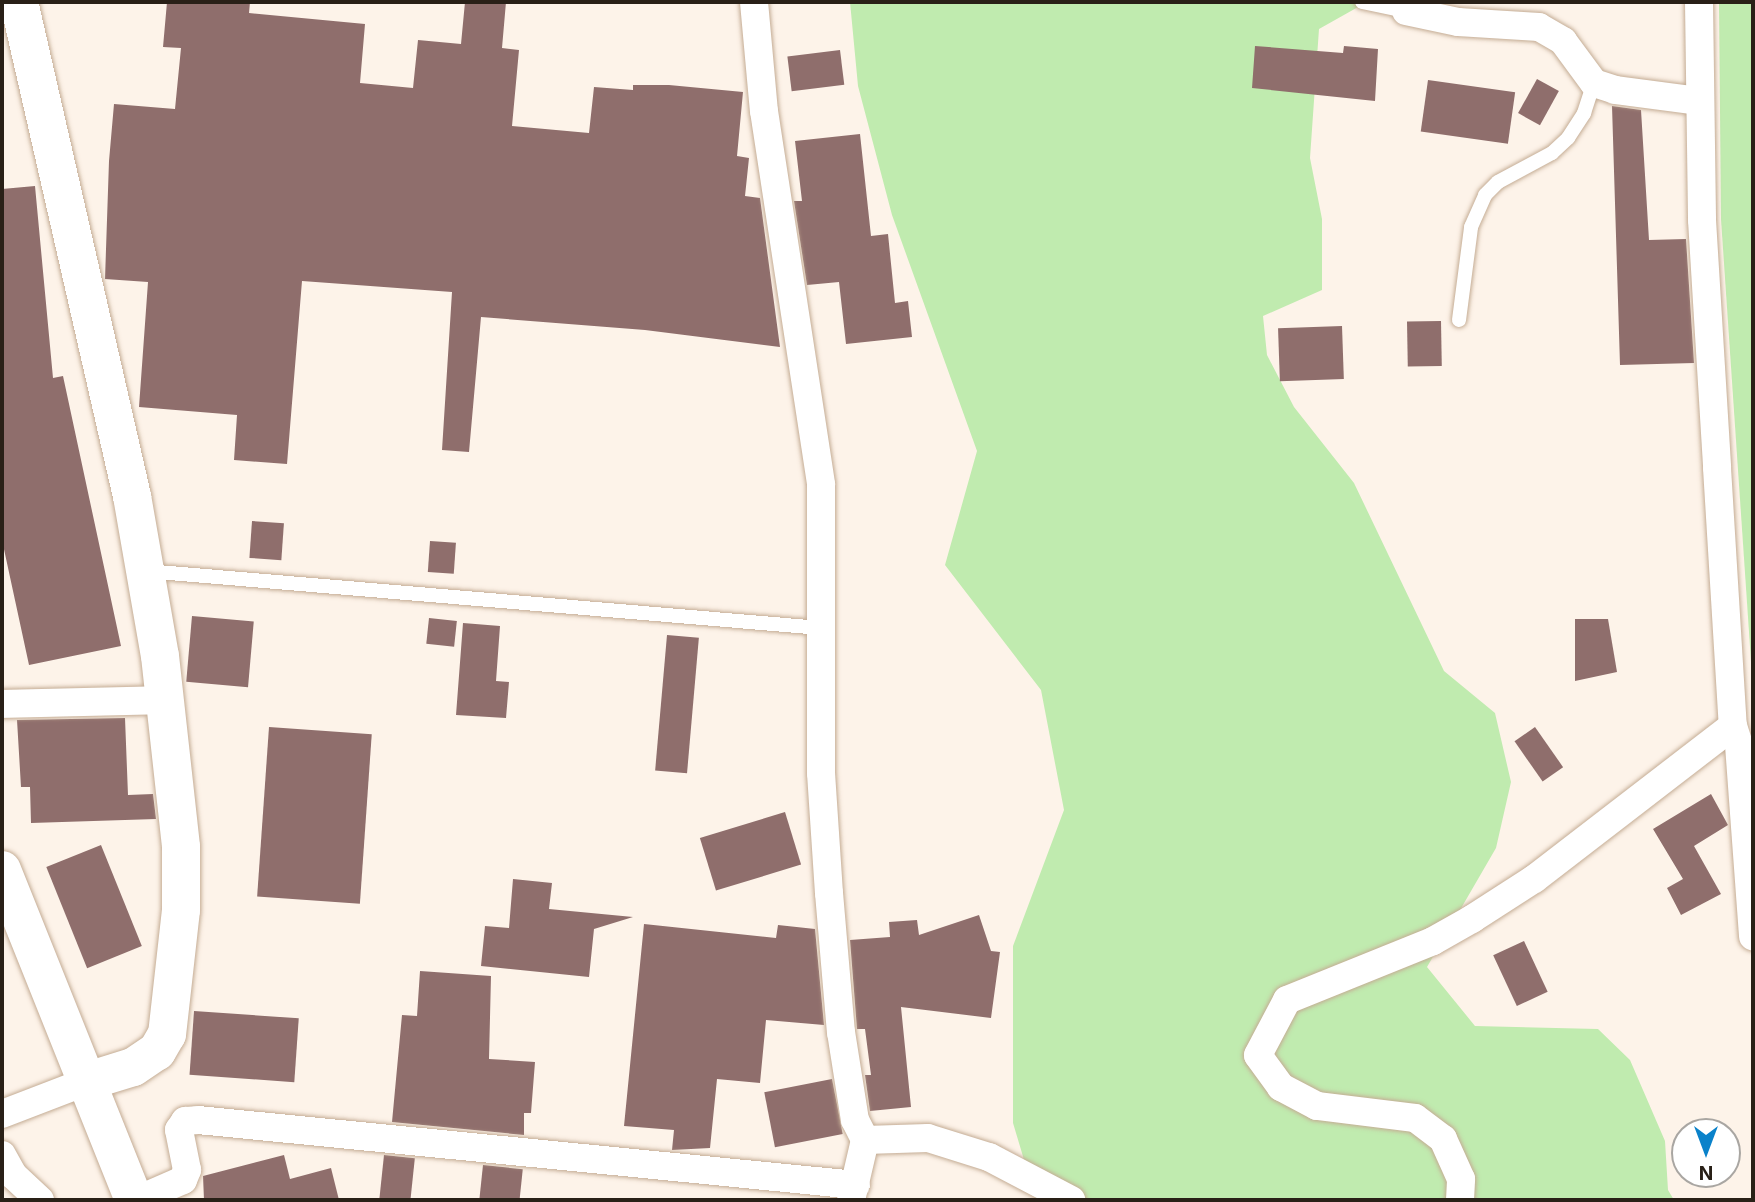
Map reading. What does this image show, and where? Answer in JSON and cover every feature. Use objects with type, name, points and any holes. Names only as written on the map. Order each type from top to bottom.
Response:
[{"type":"street","points":[[2,1114],[133,1067],[157,1051],[167,1034],[181,909],[181,847],[166,701],[146,571],[19,2]]},
{"type":"street","points":[[2,870],[135,1200],[183,1180],[187,1170],[178,1130],[185,1121],[198,1120],[853,1193],[865,1140],[855,1120],[841,1032],[829,893],[821,773],[821,485],[764,111],[754,2]]},
{"type":"street","points":[[1699,2],[1699,102],[1733,726],[1739,745],[1753,936]]},
{"type":"street","points":[[1405,11],[1458,22],[1539,27],[1563,41],[1594,83],[1615,90],[1699,102]]},
{"type":"street","points":[[2,704],[166,701]]},
{"type":"street","points":[[1460,1200],[1461,1178],[1443,1139],[1415,1118],[1317,1106],[1281,1087],[1258,1055],[1287,1000],[1433,941],[1472,919],[1534,879],[1733,726]]},
{"type":"street","points":[[865,1140],[928,1138],[989,1157],[1071,1200]]},
{"type":"street","points":[[2,1155],[13,1175],[40,1200]]},
{"type":"lane","points":[[1362,2],[1405,11]]},
{"type":"lane","points":[[1460,320],[1466,249],[1485,195],[1497,182],[1552,153],[1568,138],[1584,113],[1594,83]]},
{"type":"lane","points":[[146,571],[821,628]]},
{"type":"green space","points":[[850,2],[1367,2],[1319,29],[1310,158],[1322,219],[1322,290],[1263,316],[1267,355],[1294,407],[1354,483],[1444,671],[1495,713],[1511,782],[1496,848],[1427,967],[1475,1026],[1598,1029],[1630,1060],[1665,1141],[1668,1190],[1674,1200],[1036,1200],[1013,1123],[1013,946],[1064,810],[1041,690],[945,565],[977,451],[892,215],[858,86]]},
{"type":"green space","points":[[1719,2],[1753,2],[1753,691],[1721,219]]},
{"type":"building","points":[[167,2],[250,2],[249,13],[365,24],[360,83],[413,88],[418,40],[461,44],[465,2],[506,2],[502,48],[519,50],[512,126],[589,133],[594,87],[633,90],[633,85],[669,85],[743,92],[737,156],[749,158],[745,196],[760,198],[780,347],[645,330],[481,317],[469,452],[442,450],[452,292],[302,281],[287,464],[234,460],[237,415],[139,407],[148,282],[105,279],[109,161],[114,104],[175,109],[181,48],[163,47]]},
{"type":"building","points":[[1255,46],[1343,53],[1344,46],[1378,49],[1375,101],[1252,88]]},
{"type":"building","points":[[840,50],[844,85],[792,91],[787,56]]},
{"type":"building","points":[[1537,79],[1559,91],[1540,125],[1518,113]]},
{"type":"building","points":[[1428,80],[1515,92],[1508,144],[1421,131]]},
{"type":"building","points":[[1612,106],[1641,110],[1649,240],[1686,239],[1694,363],[1620,365]]},
{"type":"building","points":[[860,134],[871,236],[888,234],[895,303],[908,301],[912,337],[846,344],[839,282],[807,285],[794,201],[802,201],[795,141]]},
{"type":"building","points":[[35,186],[53,378],[63,376],[121,646],[29,665],[2,540],[2,189]]},
{"type":"building","points":[[1441,321],[1442,366],[1408,367],[1407,322]]},
{"type":"building","points":[[1342,326],[1344,379],[1280,381],[1278,328]]},
{"type":"building","points":[[252,521],[284,523],[281,560],[249,558]]},
{"type":"building","points":[[430,541],[456,543],[454,574],[428,572]]},
{"type":"building","points":[[192,616],[254,621],[248,687],[186,682]]},
{"type":"building","points":[[429,618],[457,621],[454,647],[426,644]]},
{"type":"building","points":[[1575,619],[1608,619],[1617,672],[1575,681]]},
{"type":"building","points":[[463,623],[500,626],[496,681],[509,682],[506,718],[456,715]]},
{"type":"building","points":[[667,635],[699,638],[687,773],[655,770]]},
{"type":"building","points":[[125,718],[128,795],[153,794],[156,819],[31,823],[30,787],[21,787],[17,720]]},
{"type":"building","points":[[269,727],[372,734],[360,904],[257,897]]},
{"type":"building","points":[[1535,727],[1563,767],[1543,781],[1515,741]]},
{"type":"building","points":[[1711,794],[1728,825],[1694,846],[1721,894],[1681,915],[1667,888],[1683,879],[1653,829]]},
{"type":"building","points":[[785,812],[801,865],[716,891],[700,838]]},
{"type":"building","points":[[101,845],[142,946],[87,968],[46,867]]},
{"type":"building","points":[[513,879],[552,883],[549,909],[633,917],[594,929],[589,977],[481,966],[485,926],[509,928]]},
{"type":"building","points":[[979,915],[991,951],[1000,952],[991,1018],[901,1007],[911,1107],[870,1111],[865,1075],[871,1075],[865,1029],[857,1029],[850,940],[890,937],[889,922],[917,920],[919,935]]},
{"type":"building","points":[[644,924],[776,938],[778,925],[815,929],[824,1025],[766,1020],[760,1083],[717,1079],[710,1148],[672,1150],[674,1130],[624,1126]]},
{"type":"building","points":[[1524,941],[1548,992],[1517,1006],[1493,955]]},
{"type":"building","points":[[420,971],[491,976],[489,1059],[535,1062],[531,1113],[524,1113],[524,1135],[392,1122],[402,1015],[417,1016]]},
{"type":"building","points":[[194,1011],[299,1018],[294,1082],[190,1075]]},
{"type":"building","points":[[832,1079],[843,1134],[775,1147],[764,1092]]},
{"type":"building","points":[[284,1155],[290,1179],[331,1168],[339,1200],[204,1200],[203,1176]]},
{"type":"building","points":[[384,1155],[415,1158],[410,1200],[379,1200]]},
{"type":"building","points":[[483,1165],[523,1169],[520,1200],[479,1200]]}]
